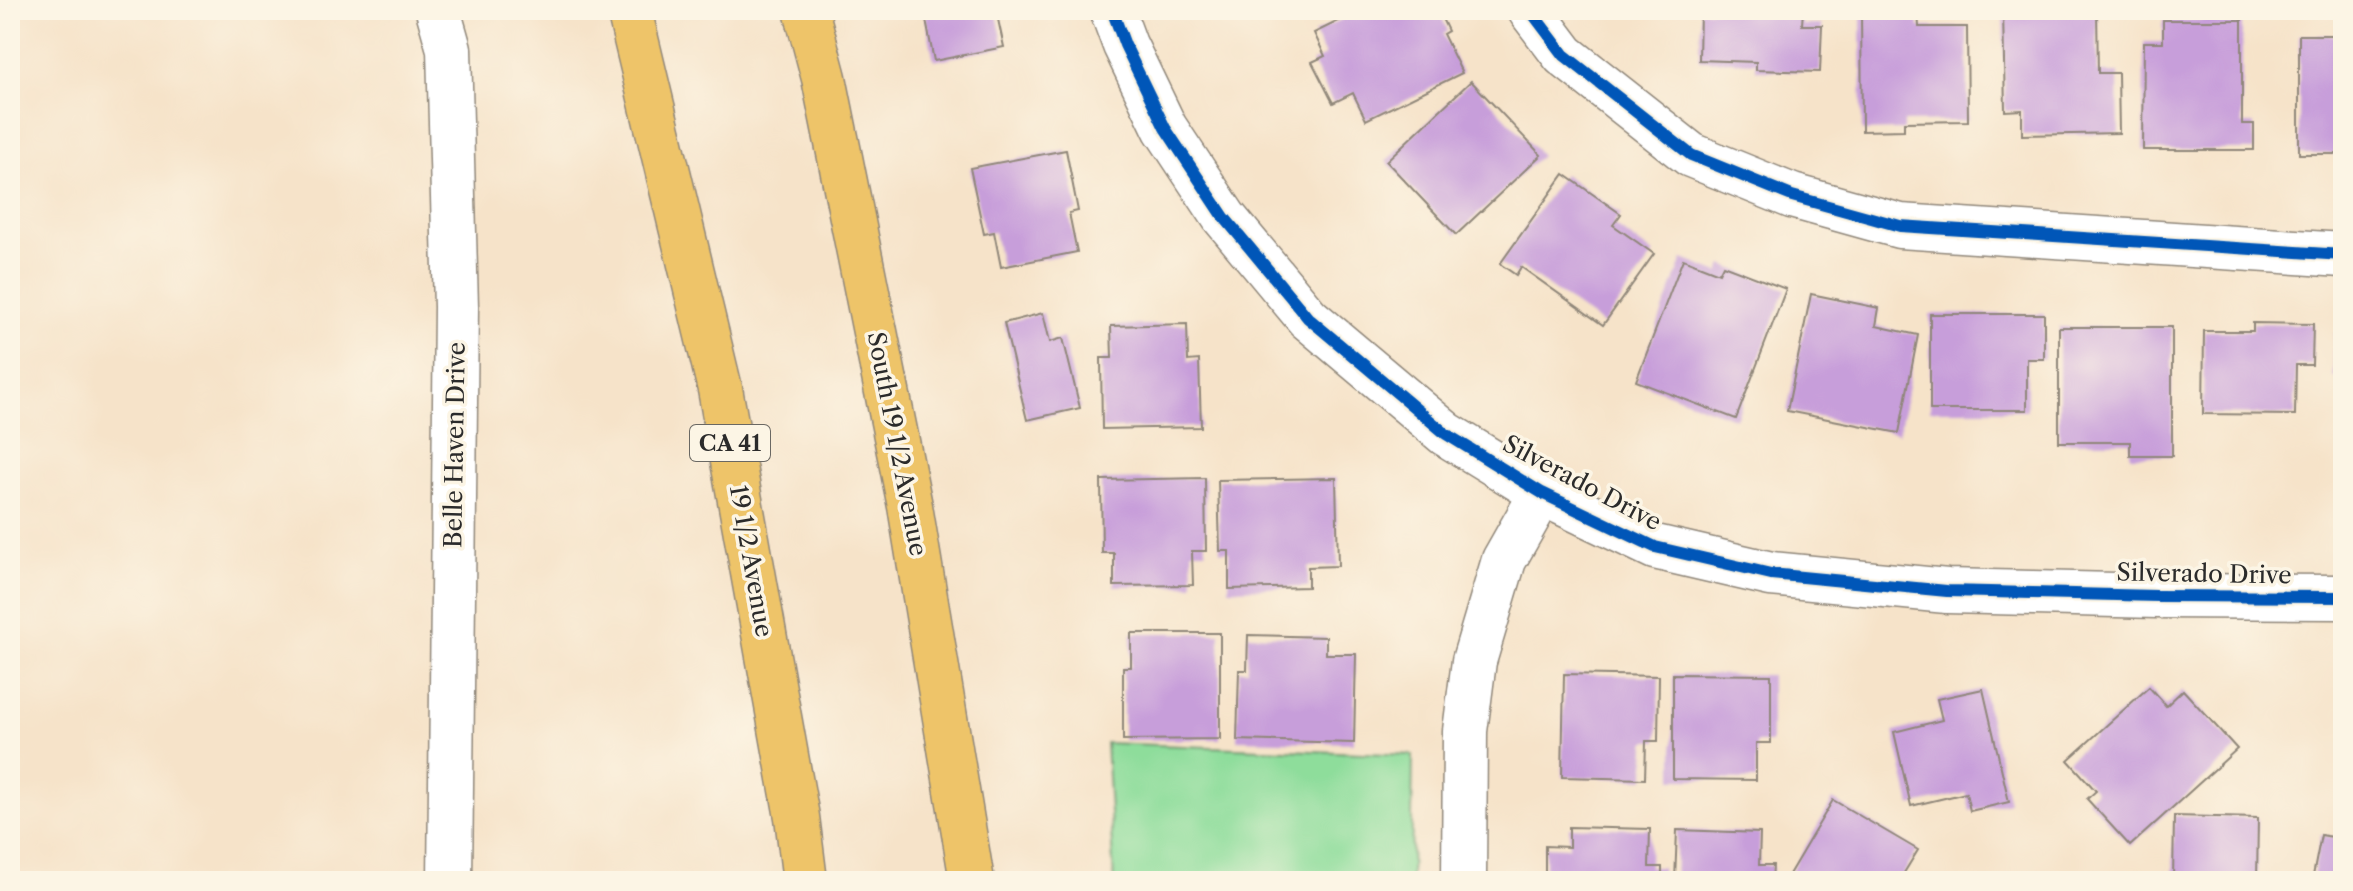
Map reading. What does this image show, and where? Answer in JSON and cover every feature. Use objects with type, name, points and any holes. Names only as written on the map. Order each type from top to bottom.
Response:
[{"type":"highway","name":"19 1/2 Avenue","points":[[629,10],[720,389],[797,817],[805,881]]},
{"type":"highway","name":"South 19 1/2 Avenue","points":[[806,10],[824,78],[910,506],[972,881]]},
{"type":"street","name":"Belle Haven Drive","points":[[438,10],[449,49],[456,307],[450,881]]},
{"type":"street","name":"Silverado Drive","points":[[1112,10],[1125,45],[1165,128],[1224,217],[1308,318],[1446,434],[1542,493],[1655,547],[1771,574],[1947,591],[2343,597]]},
{"type":"street","points":[[1530,10],[1564,55],[1691,155],[1792,196],[1900,226],[2343,255]]},
{"type":"street","points":[[1464,881],[1465,731],[1474,661],[1504,560],[1542,493]]},
{"type":"green space","points":[[1106,743],[1413,755],[1411,881],[1114,881]]},
{"type":"building","points":[[924,10],[996,10],[1004,47],[934,61]]},
{"type":"building","points":[[1361,10],[1438,10],[1448,31],[1443,34],[1462,73],[1366,120],[1353,93],[1333,103],[1312,62],[1325,56],[1314,33]]},
{"type":"building","points":[[1700,10],[1803,10],[1802,25],[1822,25],[1820,72],[1756,70],[1756,62],[1699,60]]},
{"type":"building","points":[[1861,10],[1918,10],[1919,27],[1967,27],[1968,121],[1904,122],[1904,130],[1862,131]]},
{"type":"building","points":[[2003,10],[2097,10],[2098,73],[2118,73],[2119,133],[2022,135],[2022,110],[2005,111]]},
{"type":"building","points":[[2163,20],[2242,20],[2242,124],[2254,124],[2254,150],[2143,150],[2144,42],[2163,42]]},
{"type":"building","points":[[2299,35],[2343,35],[2343,154],[2299,154]]},
{"type":"building","points":[[1471,81],[1541,155],[1456,235],[1386,161]]},
{"type":"building","points":[[1066,150],[1078,211],[1069,213],[1077,252],[1001,267],[994,232],[984,234],[970,168]]},
{"type":"building","points":[[1564,174],[1621,214],[1613,225],[1654,254],[1603,325],[1521,267],[1516,275],[1500,264]]},
{"type":"building","points":[[1683,259],[1719,273],[1723,265],[1786,289],[1736,419],[1636,381]]},
{"type":"building","points":[[1811,294],[1879,308],[1876,326],[1918,335],[1899,433],[1787,411]]},
{"type":"building","points":[[1043,313],[1050,342],[1063,338],[1080,408],[1027,420],[1004,323]]},
{"type":"building","points":[[1930,314],[2044,314],[2044,359],[2027,359],[2027,410],[1930,410]]},
{"type":"building","points":[[2253,323],[2313,324],[2312,365],[2296,365],[2295,415],[2203,414],[2204,331],[2253,331]]},
{"type":"building","points":[[1187,324],[1188,361],[1199,360],[1201,427],[1102,429],[1101,358],[1112,358],[1111,326]]},
{"type":"building","points":[[2059,327],[2172,327],[2172,456],[2130,456],[2130,442],[2059,442]]},
{"type":"building","points":[[2334,333],[2343,333],[2343,377],[2333,377]]},
{"type":"building","points":[[1205,478],[1206,551],[1192,551],[1193,585],[1114,586],[1114,553],[1102,553],[1101,480]]},
{"type":"building","points":[[1336,478],[1338,566],[1308,567],[1308,587],[1229,589],[1229,551],[1220,551],[1218,480]]},
{"type":"building","points":[[1131,633],[1220,633],[1220,739],[1123,740],[1123,667],[1131,667]]},
{"type":"building","points":[[1248,635],[1326,637],[1326,654],[1356,654],[1354,743],[1237,740],[1239,670],[1247,670]]},
{"type":"building","points":[[1564,674],[1659,676],[1658,741],[1646,741],[1645,779],[1562,777]]},
{"type":"building","points":[[1673,674],[1771,675],[1771,743],[1756,743],[1756,780],[1673,779]]},
{"type":"building","points":[[2149,687],[2166,706],[2183,690],[2237,749],[2130,846],[2087,799],[2096,791],[2068,760]]},
{"type":"building","points":[[1983,689],[2009,802],[1970,811],[1966,793],[1911,806],[1894,732],[1942,720],[1937,699]]},
{"type":"building","points":[[1833,800],[1918,850],[1899,881],[1785,881]]},
{"type":"building","points":[[2174,816],[2258,818],[2257,881],[2173,881]]},
{"type":"building","points":[[1569,827],[1650,829],[1649,867],[1662,867],[1662,881],[1545,881],[1545,846],[1569,847]]},
{"type":"building","points":[[1677,830],[1760,833],[1759,865],[1773,865],[1772,881],[1675,881]]},
{"type":"building","points":[[2321,835],[2343,839],[2343,881],[2312,881]]},
{"type":"cycle path","points":[[1112,10],[1125,45],[1165,128],[1224,217],[1308,318],[1446,434],[1542,493],[1655,547],[1771,574],[1947,591],[2343,597]]},
{"type":"cycle path","points":[[1530,10],[1564,55],[1691,155],[1792,196],[1900,226],[2343,255]]}]
